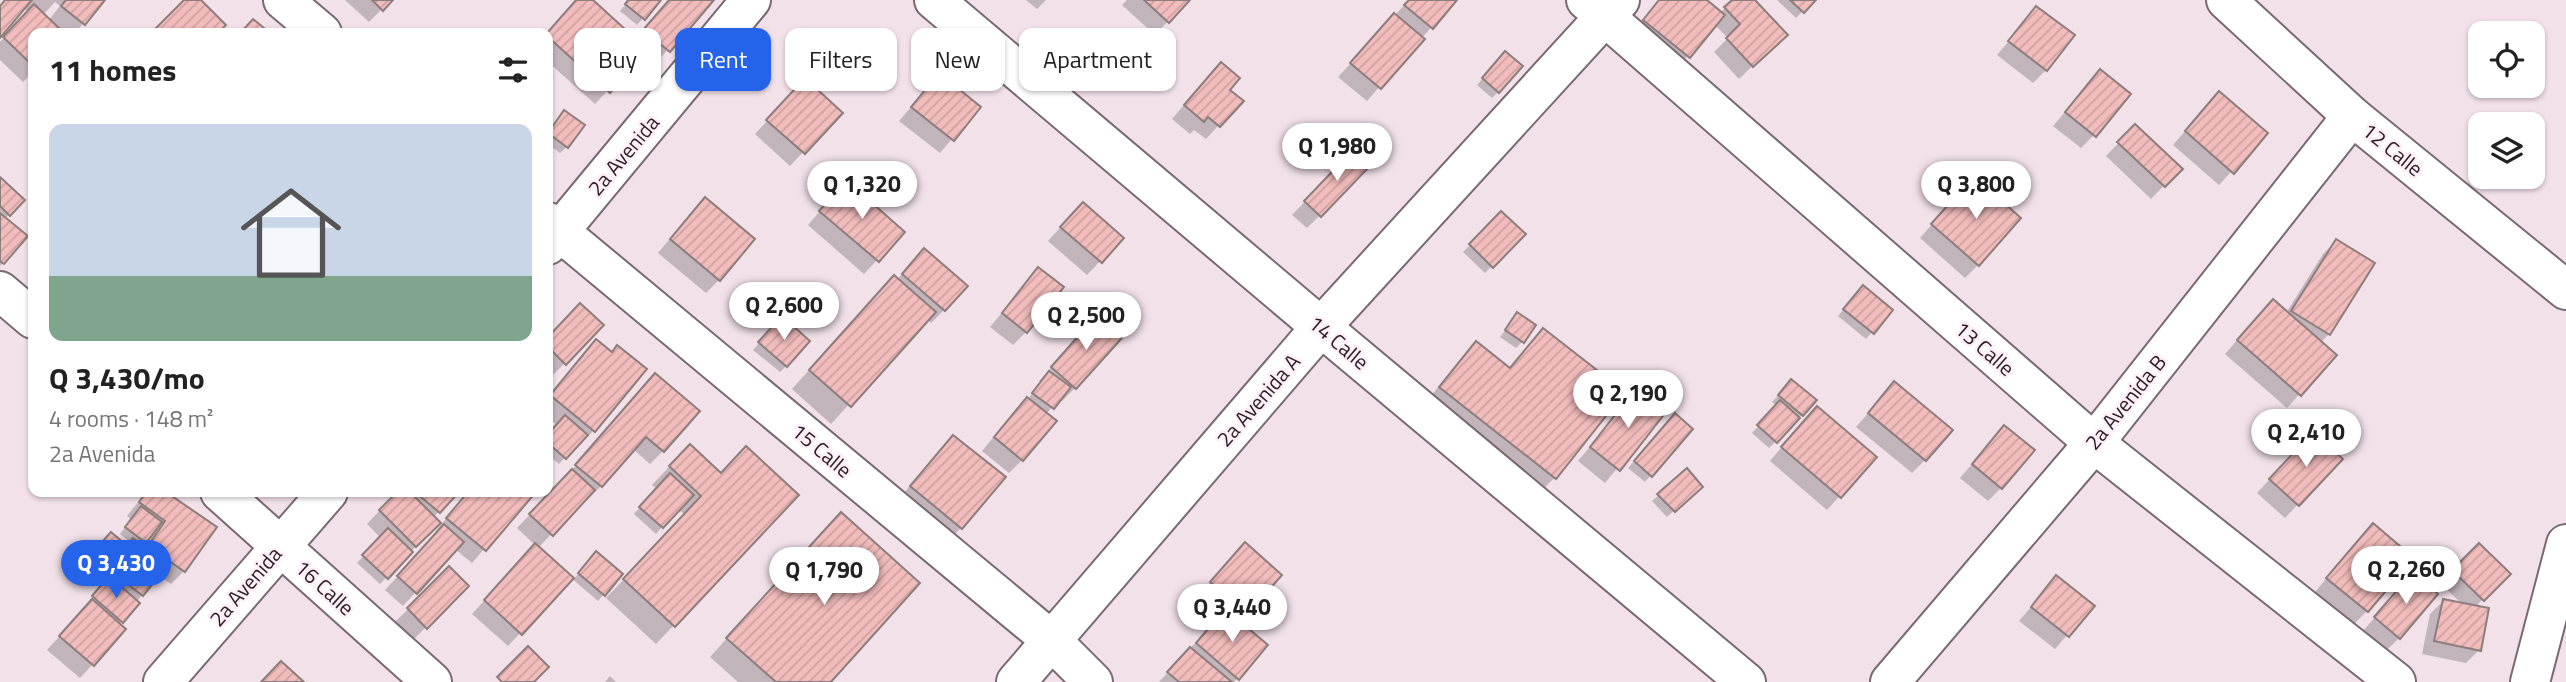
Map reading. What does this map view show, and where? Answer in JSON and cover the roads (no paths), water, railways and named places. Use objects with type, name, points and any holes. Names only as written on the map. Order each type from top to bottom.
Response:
[{"type":"street","points":[[283,0],[316,28]]},
{"type":"street","name":"2a Avenida","points":[[553,232],[751,0]]},
{"type":"street","name":"14 Calle","points":[[934,0],[1746,682]]},
{"type":"street","name":"12 Calle","points":[[2226,0],[2352,116],[2566,289]]},
{"type":"street","name":"2a Avenida A","points":[[1016,682],[1321,327],[1604,6]]},
{"type":"street","name":"13 Calle","points":[[1604,6],[2094,443],[2396,682]]},
{"type":"street","name":"2a Avenida B","points":[[1890,682],[2094,443],[2352,116]]},
{"type":"street","name":"15 Calle","points":[[553,234],[1051,640],[1093,682]]},
{"type":"street","points":[[0,291],[28,315]]},
{"type":"street","name":"16 Calle","points":[[225,497],[432,682]]},
{"type":"street","name":"2a Avenida","points":[[163,682],[323,497]]},
{"type":"street","points":[[2530,682],[2566,544]]}]
